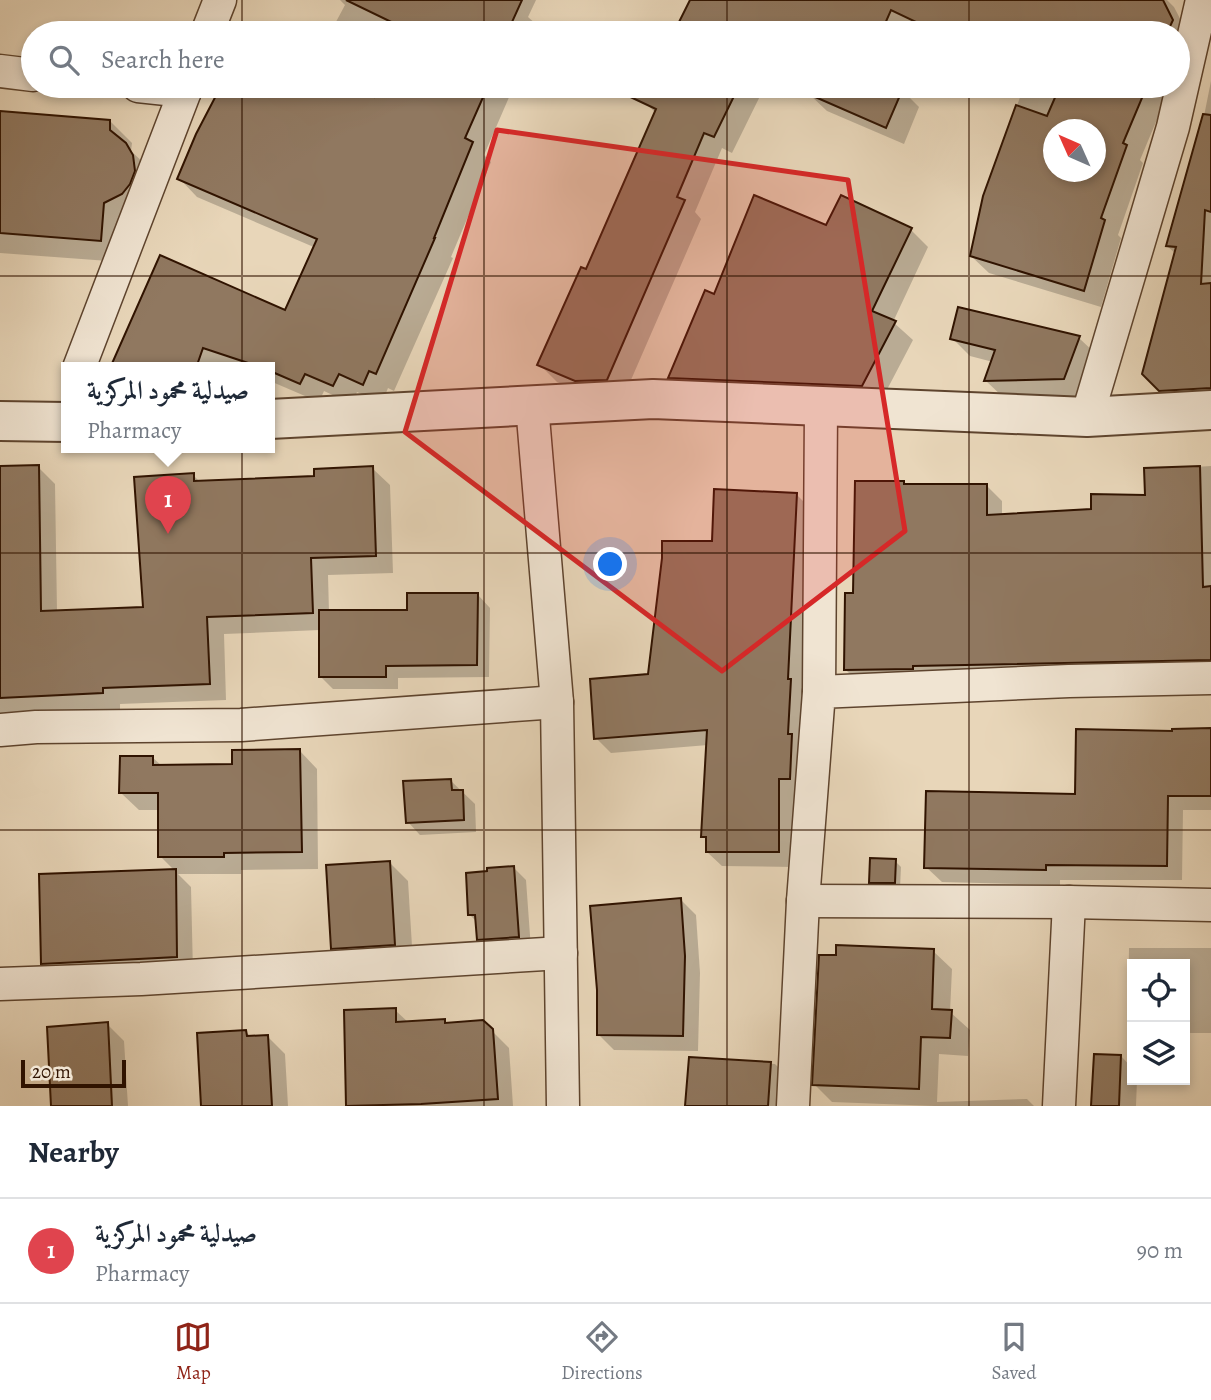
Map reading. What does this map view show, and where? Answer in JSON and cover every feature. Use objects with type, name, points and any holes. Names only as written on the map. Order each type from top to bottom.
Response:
[{"type":"street","points":[[212,21],[220,0]]},
{"type":"street","points":[[1190,53],[1202,0]]},
{"type":"street","points":[[0,72],[21,74]]},
{"type":"street","points":[[81,362],[182,98]]},
{"type":"street","points":[[1087,417],[1180,98]]},
{"type":"street","points":[[275,418],[653,399],[1087,417],[1211,410]]},
{"type":"street","points":[[532,405],[557,702],[563,1106]]},
{"type":"street","points":[[793,1106],[803,901],[819,692],[821,408]]},
{"type":"street","points":[[0,421],[61,415]]},
{"type":"street","points":[[819,692],[1211,678]]},
{"type":"street","points":[[0,730],[36,727],[241,725],[557,702]]},
{"type":"street","points":[[803,901],[1211,905]]},
{"type":"street","points":[[1059,1106],[1069,902]]},
{"type":"street","points":[[0,984],[141,979],[561,953]]},
{"type":"highlighted area","points":[[497,130],[848,180],[905,531],[722,671],[405,432]]},
{"type":"building","points":[[346,0],[522,0],[512,21],[389,21]]},
{"type":"building","points":[[690,0],[1163,0],[1173,20],[914,21],[891,10],[886,21],[680,21]]},
{"type":"building","points":[[215,98],[483,98],[465,138],[473,142],[435,238],[376,374],[369,371],[363,385],[339,374],[333,386],[305,374],[300,384],[275,373],[275,362],[245,362],[203,348],[198,362],[113,362],[160,255],[285,310],[317,239],[177,179]]},
{"type":"building","points":[[633,98],[733,98],[714,137],[704,133],[677,197],[685,200],[607,380],[575,381],[537,365],[581,267],[586,269],[656,109]]},
{"type":"building","points":[[817,98],[899,98],[886,128]]},
{"type":"building","points":[[1055,98],[1142,98],[1123,143],[1127,145],[1101,218],[1105,220],[1084,291],[970,256],[983,196],[1016,105],[1047,116]]},
{"type":"building","points":[[0,111],[110,120],[110,130],[126,143],[133,155],[135,171],[122,194],[104,203],[101,241],[0,233]]},
{"type":"building","points":[[1203,114],[1211,115],[1211,212],[1205,210],[1201,284],[1211,283],[1211,388],[1159,391],[1142,374],[1176,247],[1166,246]]},
{"type":"building","points":[[754,195],[826,225],[841,195],[912,228],[872,311],[896,321],[862,386],[668,378],[705,290],[714,294]]},
{"type":"building","points":[[958,307],[1080,336],[1064,379],[984,381],[995,350],[950,339]]},
{"type":"building","points":[[39,465],[41,611],[143,607],[134,477],[194,473],[194,481],[314,476],[314,469],[373,466],[376,556],[311,558],[313,613],[207,617],[210,684],[103,688],[103,693],[0,698],[0,466]]},
{"type":"building","points":[[1200,466],[1203,587],[1211,586],[1211,660],[913,666],[913,669],[844,670],[845,593],[853,593],[855,481],[987,484],[987,515],[1091,509],[1091,494],[1145,495],[1144,468]]},
{"type":"building","points":[[714,489],[797,493],[788,679],[791,679],[788,734],[792,734],[790,779],[779,779],[779,852],[706,852],[706,837],[701,837],[707,730],[594,739],[590,679],[648,674],[662,541],[712,541]]},
{"type":"building","points":[[407,593],[478,593],[477,665],[386,666],[386,677],[319,677],[319,610],[407,610]]},
{"type":"building","points":[[1211,728],[1211,796],[1168,796],[1167,866],[1046,865],[1046,870],[924,868],[926,791],[1075,794],[1076,729],[1172,731]]},
{"type":"building","points":[[300,749],[302,852],[224,853],[224,857],[158,857],[158,793],[119,793],[120,756],[153,756],[153,765],[232,764],[232,750]]},
{"type":"building","points":[[451,779],[452,790],[463,790],[464,820],[406,823],[403,781]]},
{"type":"building","points":[[870,858],[896,859],[895,883],[869,883]]},
{"type":"building","points":[[390,861],[395,945],[331,949],[326,865]]},
{"type":"building","points":[[514,866],[519,937],[477,940],[475,915],[468,915],[466,873]]},
{"type":"building","points":[[176,869],[177,957],[41,964],[39,874]]},
{"type":"building","points":[[681,898],[685,956],[683,1036],[597,1035],[597,990],[590,906]]},
{"type":"building","points":[[836,945],[934,949],[932,1009],[952,1010],[950,1038],[921,1037],[919,1089],[812,1085],[819,955],[836,955]]},
{"type":"building","points":[[396,1008],[396,1022],[445,1019],[445,1023],[483,1020],[493,1029],[498,1099],[346,1106],[344,1010]]},
{"type":"building","points":[[108,1022],[112,1106],[51,1106],[47,1027]]},
{"type":"building","points":[[246,1030],[247,1036],[268,1035],[272,1106],[201,1106],[197,1033]]},
{"type":"building","points":[[1094,1054],[1121,1055],[1119,1106],[1091,1106]]},
{"type":"building","points":[[689,1057],[771,1062],[768,1106],[685,1106]]},
{"type":"place","name":"صيدلية محمود المركزية","points":[[168,534]]}]
